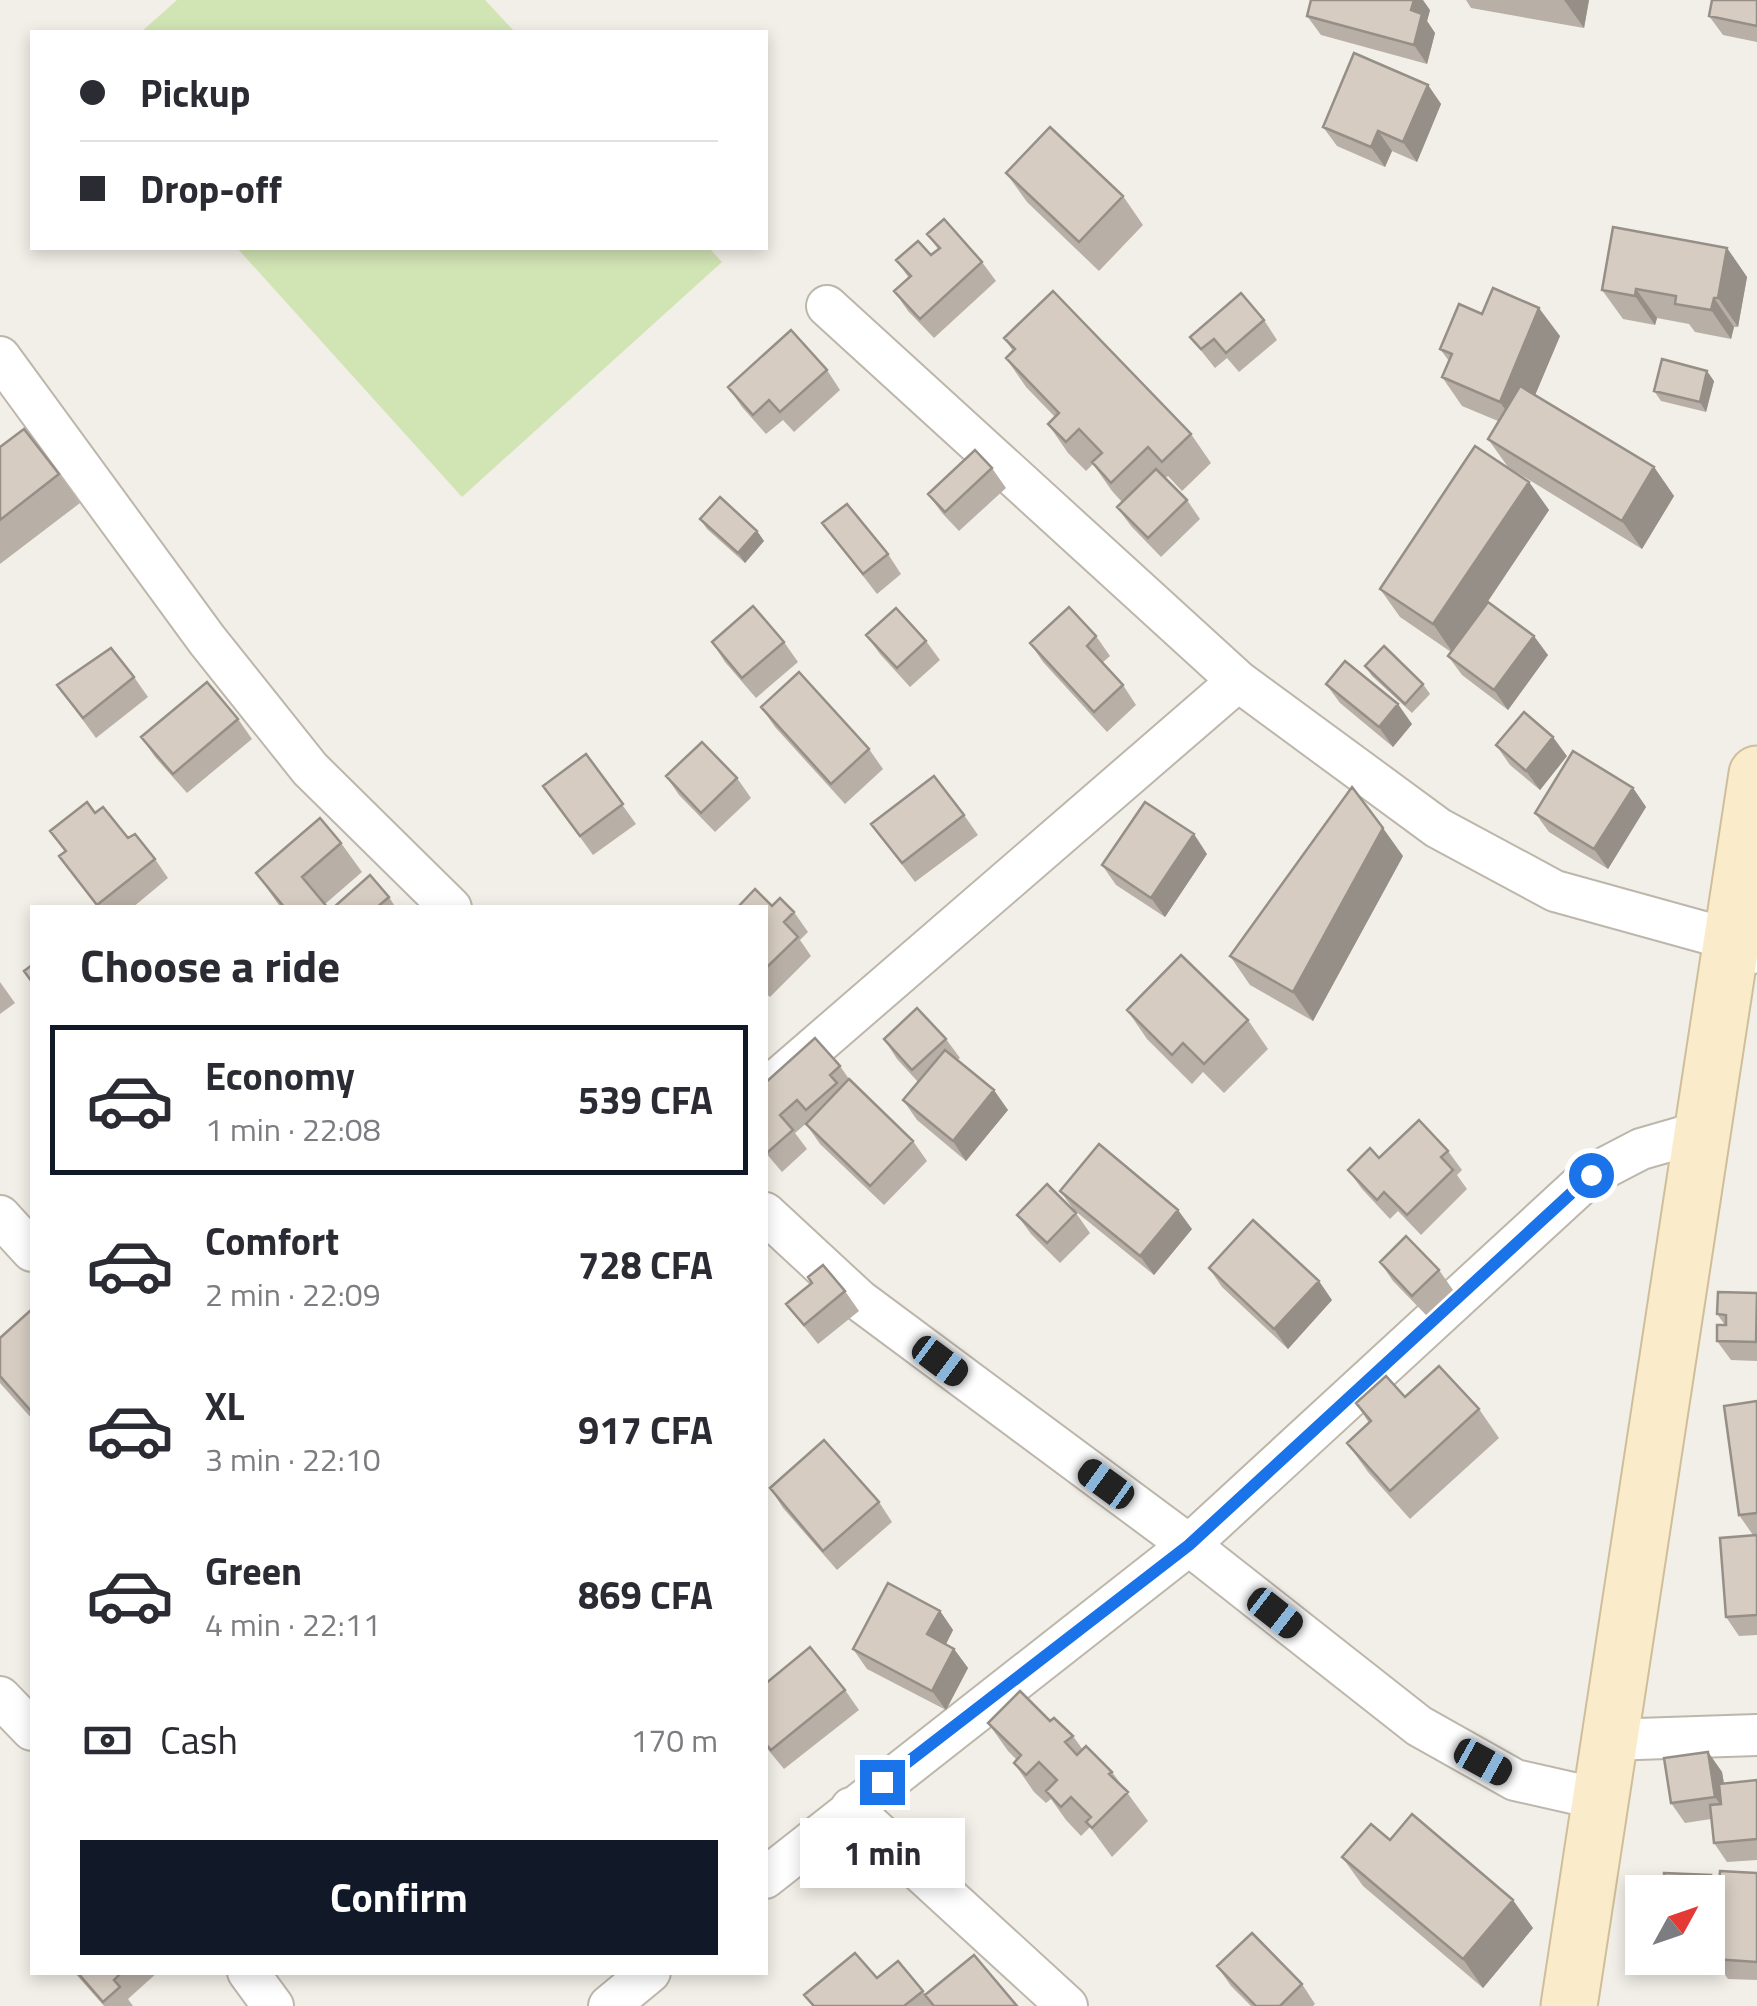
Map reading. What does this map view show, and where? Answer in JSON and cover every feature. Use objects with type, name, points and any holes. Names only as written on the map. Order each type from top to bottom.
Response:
[{"type":"main road","points":[[1569,2006],[1700,1132],[1744,948],[1757,774]]},
{"type":"street","points":[[827,306],[1238,682],[1438,828],[1555,891],[1744,948]]},
{"type":"street","points":[[0,357],[206,640],[310,769],[448,905]]},
{"type":"street","points":[[768,1087],[1238,682]]},
{"type":"street","points":[[768,1876],[1189,1545],[1591,1175],[1641,1150],[1700,1132]]},
{"type":"street","points":[[768,1215],[859,1300],[1189,1545],[1419,1726],[1515,1780],[1599,1798]]},
{"type":"street","points":[[0,1216],[30,1249]]},
{"type":"street","points":[[0,1696],[30,1728]]},
{"type":"street","points":[[1608,1740],[1757,1734]]},
{"type":"street","points":[[851,1808],[1067,2006]]},
{"type":"street","points":[[250,1975],[272,2006]]},
{"type":"street","points":[[610,2006],[646,1975]]},
{"type":"green space","points":[[177,0],[485,0],[513,30],[143,30]]},
{"type":"green space","points":[[239,250],[711,250],[722,262],[462,497]]},
{"type":"building","points":[[1311,0],[1414,0],[1411,10],[1422,14],[1414,45],[1307,16]]},
{"type":"building","points":[[1712,0],[1757,0],[1757,26],[1709,16]]},
{"type":"building","points":[[1354,53],[1428,85],[1403,142],[1378,131],[1371,147],[1323,127]]},
{"type":"building","points":[[1050,127],[1123,196],[1079,242],[1006,173]]},
{"type":"building","points":[[944,219],[982,262],[920,319],[894,291],[911,276],[896,260],[918,241],[931,255],[940,248],[927,234]]},
{"type":"building","points":[[1613,227],[1727,248],[1718,298],[1714,298],[1711,310],[1675,304],[1676,296],[1636,289],[1635,296],[1602,290]]},
{"type":"building","points":[[1493,288],[1539,308],[1500,402],[1442,377],[1452,354],[1440,349],[1459,304],[1482,314]]},
{"type":"building","points":[[1053,291],[1191,434],[1162,462],[1148,447],[1111,483],[1092,462],[1102,453],[1079,429],[1066,442],[1048,424],[1059,413],[1006,358],[1015,349],[1004,338]]},
{"type":"building","points":[[1241,293],[1264,320],[1226,353],[1214,339],[1201,349],[1190,337]]},
{"type":"building","points":[[791,330],[827,370],[780,412],[769,400],[753,415],[728,387]]},
{"type":"building","points":[[1662,359],[1707,371],[1700,402],[1654,391]]},
{"type":"building","points":[[1520,386],[1654,467],[1622,521],[1488,439]]},
{"type":"building","points":[[24,429],[59,474],[0,520],[0,447]]},
{"type":"building","points":[[1475,446],[1529,482],[1433,624],[1380,589]]},
{"type":"building","points":[[975,450],[992,468],[945,512],[928,494]]},
{"type":"building","points":[[1156,469],[1187,500],[1148,538],[1117,507]]},
{"type":"building","points":[[720,497],[757,531],[738,553],[700,519]]},
{"type":"building","points":[[847,504],[888,554],[863,574],[822,523]]},
{"type":"building","points":[[1488,602],[1534,636],[1494,690],[1448,656]]},
{"type":"building","points":[[753,606],[784,642],[742,678],[712,642]]},
{"type":"building","points":[[1069,607],[1096,636],[1087,646],[1123,685],[1094,712],[1030,643]]},
{"type":"building","points":[[896,608],[926,641],[897,668],[866,635]]},
{"type":"building","points":[[1384,646],[1423,684],[1405,704],[1365,666]]},
{"type":"building","points":[[111,648],[134,677],[83,718],[57,685]]},
{"type":"building","points":[[1345,661],[1398,704],[1379,727],[1326,684]]},
{"type":"building","points":[[799,672],[869,749],[831,784],[761,707]]},
{"type":"building","points":[[207,682],[238,719],[173,774],[141,737]]},
{"type":"building","points":[[1524,712],[1553,737],[1526,771],[1496,745]]},
{"type":"building","points":[[702,742],[737,778],[701,813],[666,776]]},
{"type":"building","points":[[1573,751],[1633,788],[1594,849],[1535,813]]},
{"type":"building","points":[[586,754],[623,804],[580,836],[543,786]]},
{"type":"building","points":[[934,776],[964,815],[902,863],[871,824]]},
{"type":"building","points":[[1352,787],[1383,828],[1293,992],[1230,956]]},
{"type":"building","points":[[87,802],[95,813],[103,807],[128,838],[135,834],[155,859],[97,905],[59,856],[66,851],[50,831]]},
{"type":"building","points":[[1145,802],[1194,834],[1151,898],[1102,865]]},
{"type":"building","points":[[320,818],[341,843],[302,877],[325,905],[283,905],[256,873]]},
{"type":"building","points":[[370,875],[389,897],[380,905],[336,905]]},
{"type":"building","points":[[755,889],[772,906],[780,898],[794,912],[784,922],[798,937],[768,966],[768,905],[740,905]]},
{"type":"building","points":[[1181,955],[1248,1020],[1204,1064],[1183,1043],[1172,1055],[1127,1010]]},
{"type":"building","points":[[917,1008],[946,1039],[912,1070],[884,1039]]},
{"type":"building","points":[[815,1038],[840,1066],[830,1075],[837,1083],[806,1110],[797,1100],[780,1115],[793,1130],[768,1152],[768,1080]]},
{"type":"building","points":[[945,1050],[994,1090],[953,1141],[903,1100]]},
{"type":"building","points":[[849,1079],[913,1141],[870,1186],[806,1124]]},
{"type":"building","points":[[1419,1120],[1448,1151],[1441,1157],[1453,1170],[1407,1215],[1384,1192],[1377,1200],[1348,1170],[1370,1148],[1379,1158]]},
{"type":"building","points":[[1099,1144],[1178,1210],[1140,1256],[1060,1191]]},
{"type":"building","points":[[1047,1184],[1076,1213],[1047,1243],[1017,1215]]},
{"type":"building","points":[[1253,1220],[1319,1281],[1274,1329],[1209,1268]]},
{"type":"building","points":[[1406,1236],[1439,1270],[1412,1296],[1380,1262]]},
{"type":"building","points":[[823,1265],[845,1291],[804,1325],[786,1304],[812,1283],[808,1277]]},
{"type":"building","points":[[1718,1292],[1757,1293],[1756,1342],[1717,1341],[1717,1325],[1726,1325],[1726,1315],[1717,1314]]},
{"type":"building","points":[[30,1311],[30,1410],[0,1376],[0,1338]]},
{"type":"building","points":[[1439,1366],[1479,1409],[1390,1491],[1347,1443],[1371,1421],[1356,1403],[1386,1376],[1405,1397]]},
{"type":"building","points":[[1757,1401],[1757,1513],[1739,1515],[1724,1406]]},
{"type":"building","points":[[824,1440],[879,1502],[823,1551],[770,1488]]},
{"type":"building","points":[[1757,1535],[1757,1615],[1726,1617],[1720,1538]]},
{"type":"building","points":[[888,1583],[940,1611],[927,1634],[954,1649],[932,1691],[853,1649]]},
{"type":"building","points":[[810,1647],[845,1690],[771,1750],[768,1682]]},
{"type":"building","points":[[1020,1691],[1050,1721],[1054,1718],[1073,1736],[1065,1742],[1077,1755],[1086,1746],[1128,1792],[1092,1828],[1086,1822],[1091,1817],[1071,1797],[1061,1807],[1046,1791],[1057,1780],[1039,1762],[1026,1775],[1014,1763],[1021,1755],[988,1723]]},
{"type":"building","points":[[1708,1752],[1715,1797],[1671,1803],[1664,1758]]},
{"type":"building","points":[[1757,1780],[1757,1839],[1714,1843],[1710,1805],[1721,1804],[1719,1784]]},
{"type":"building","points":[[1412,1814],[1513,1900],[1463,1959],[1342,1857],[1371,1824],[1390,1840]]},
{"type":"building","points":[[1720,1871],[1757,1873],[1757,1962],[1725,1960],[1725,1875],[1720,1875]]},
{"type":"building","points":[[1252,1933],[1302,1984],[1280,2006],[1256,2006],[1217,1966]]},
{"type":"building","points":[[855,1953],[877,1978],[898,1961],[923,1991],[904,2006],[814,2006],[804,1995]]},
{"type":"building","points":[[974,1955],[1017,2006],[934,2006],[925,1995]]},
{"type":"building","points":[[80,1975],[119,1975],[114,1980],[120,1987],[103,2002]]},
{"type":"route","points":[[882,1782],[1189,1545],[1591,1175]]}]
